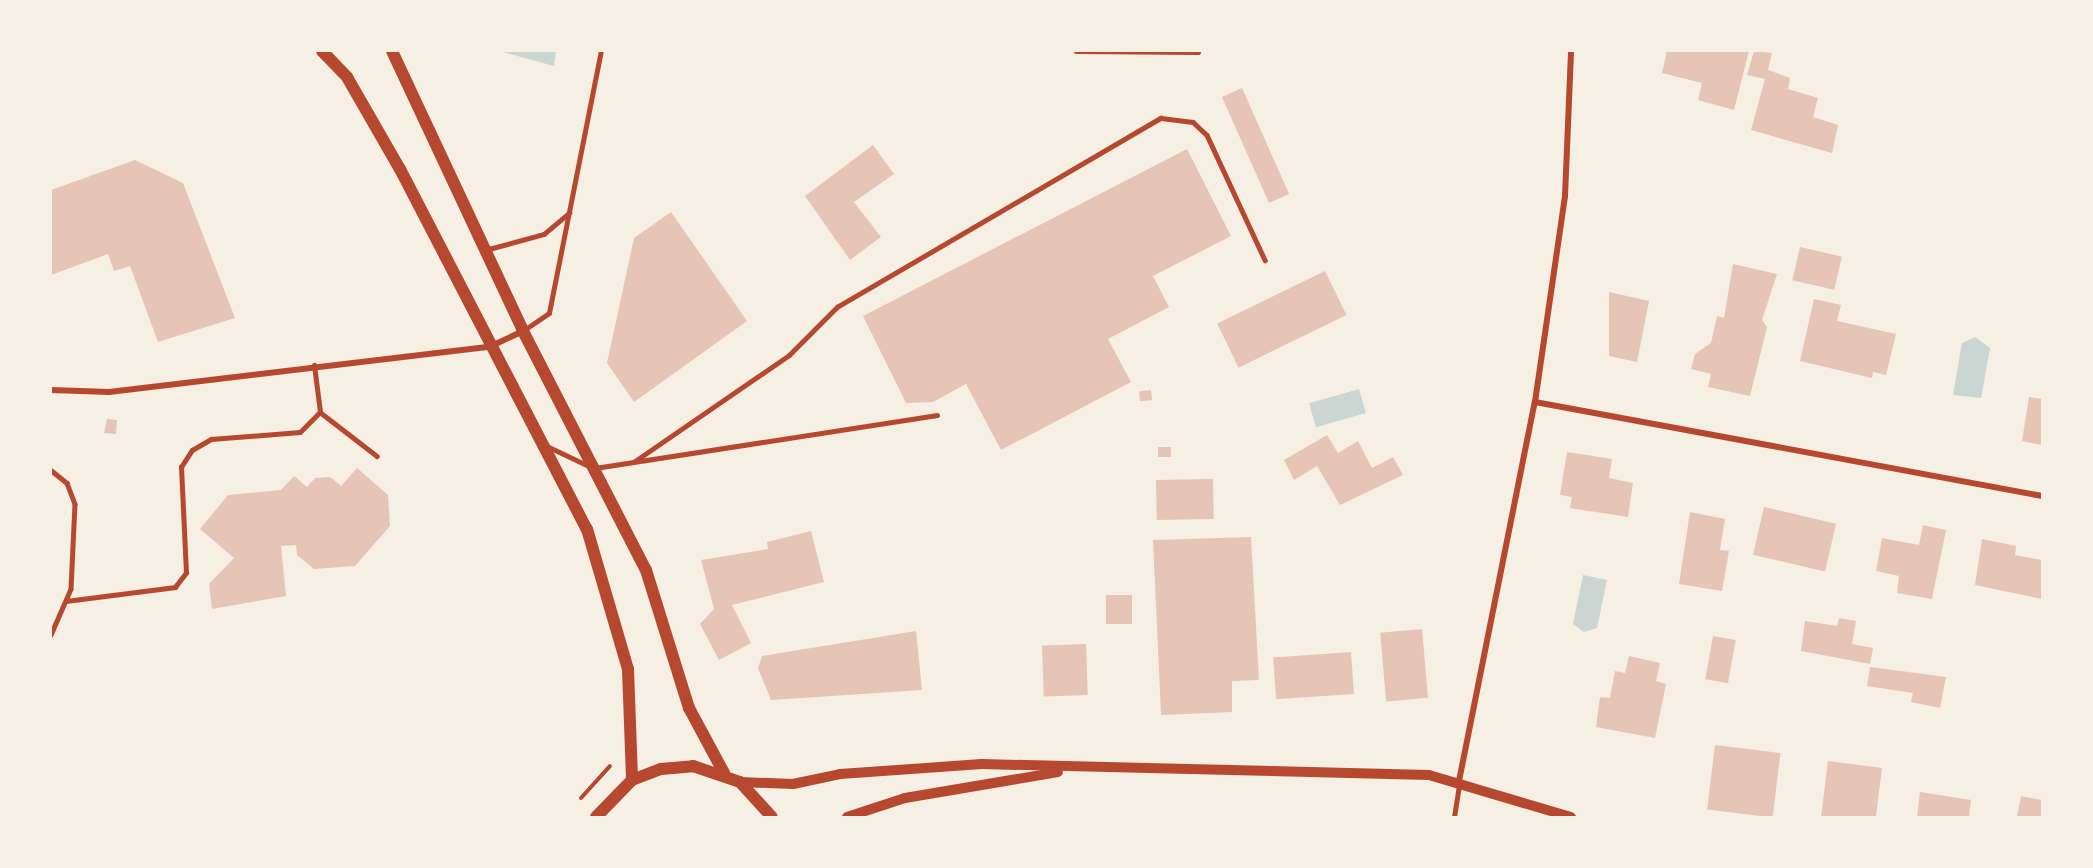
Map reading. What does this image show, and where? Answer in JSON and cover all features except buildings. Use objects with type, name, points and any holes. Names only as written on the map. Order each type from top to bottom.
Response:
[{"type":"main road","points":[[322,51],[347,77],[377,128],[489,347],[587,529],[617,617],[631,698],[632,780]]},
{"type":"main road","points":[[392,51],[523,331],[597,469],[646,570],[689,708],[724,773]]},
{"type":"main road","points":[[596,817],[632,780],[661,769],[693,766],[724,773],[740,782],[772,817]]},
{"type":"street","points":[[1459,781],[1535,402],[1565,195],[1571,51]]},
{"type":"street","points":[[51,390],[109,392],[314,365],[489,347],[523,331]]},
{"type":"street","points":[[1535,402],[2042,496]]},
{"type":"street","points":[[740,782],[793,784],[840,774],[982,764],[1073,769],[1415,774],[1459,781],[1571,817]]},
{"type":"street","points":[[847,817],[905,798],[1073,769]]},
{"type":"lane","points":[[523,331],[549,313],[601,51]]},
{"type":"lane","points":[[1076,51],[1198,52]]},
{"type":"lane","points":[[634,461],[789,355],[837,307],[1161,118],[1193,122],[1207,135],[1265,260]]},
{"type":"lane","points":[[484,251],[544,234],[569,213]]},
{"type":"lane","points":[[314,365],[320,412],[377,456]]},
{"type":"lane","points":[[66,601],[175,587],[186,573],[181,467],[192,450],[211,439],[300,432],[320,412]]},
{"type":"lane","points":[[541,444],[597,469],[634,461],[937,415]]},
{"type":"lane","points":[[51,470],[67,483],[75,504],[66,601],[51,635]]},
{"type":"lane","points":[[1454,817],[1459,781]]},
{"type":"path","points":[[574,809],[614,754]]},
{"type":"shaded area","points":[[499,51],[556,51],[554,66]]},
{"type":"shaded area","points":[[1975,337],[1990,348],[1981,398],[1953,395],[1962,343]]},
{"type":"shaded area","points":[[1359,389],[1366,413],[1316,427],[1309,403]]},
{"type":"shaded area","points":[[1583,575],[1607,580],[1597,628],[1584,632],[1573,624]]}]
